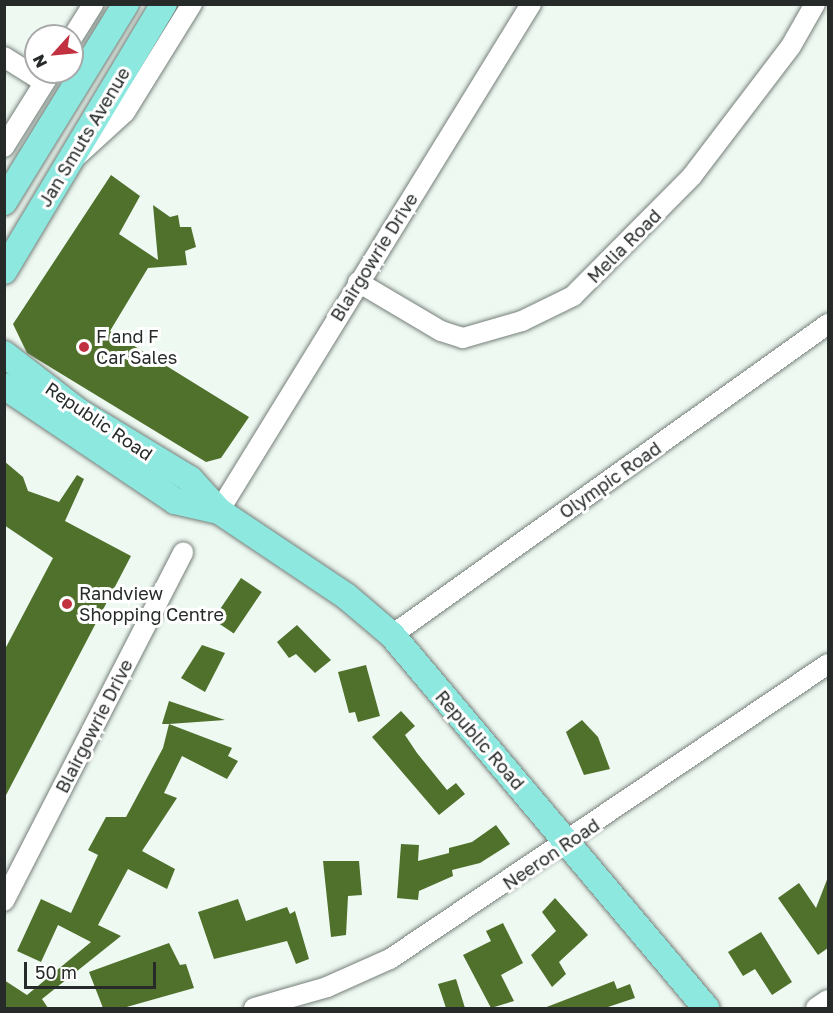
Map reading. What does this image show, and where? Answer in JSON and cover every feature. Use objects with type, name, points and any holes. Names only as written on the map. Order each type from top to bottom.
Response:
[{"type":"main road","name":"Jan Smuts Avenue","points":[[4,202],[126,4]]},
{"type":"main road","name":"Jan Smuts Avenue","points":[[4,271],[164,4]]},
{"type":"main road","name":"Republic Road","points":[[4,354],[78,411],[189,479],[219,511],[346,596],[392,635],[706,1008]]},
{"type":"main road","name":"Republic Road","points":[[4,386],[175,501],[219,511]]},
{"type":"street","points":[[81,24],[93,4]]},
{"type":"street","points":[[65,166],[125,112],[192,4]]},
{"type":"street","name":"Blairgowrie Drive","points":[[219,511],[531,4]]},
{"type":"street","name":"Melia Road","points":[[358,282],[441,331],[463,338],[522,321],[573,296],[692,176],[772,73],[815,4]]},
{"type":"street","points":[[4,57],[24,66]]},
{"type":"street","points":[[4,147],[43,84]]},
{"type":"street","name":"Olympic Road","points":[[392,635],[828,324]]},
{"type":"street","name":"Blairgowrie Drive","points":[[4,901],[183,552]]},
{"type":"street","name":"Neeron Road","points":[[254,1008],[327,987],[390,959],[569,843],[828,664]]},
{"type":"street","points":[[816,1008],[828,1000]]},
{"type":"building","points":[[111,175],[140,196],[119,234],[158,260],[153,205],[170,217],[178,215],[180,227],[191,227],[196,247],[185,251],[187,265],[148,268],[110,331],[249,417],[221,458],[206,462],[27,353],[13,324]]},
{"type":"building","name":"Randview Shopping Centre","points":[[4,461],[23,477],[28,491],[59,502],[77,475],[84,479],[65,521],[131,556],[4,799],[4,651],[53,558],[4,525]]},
{"type":"building","points":[[241,578],[262,592],[234,633],[213,619]]},
{"type":"building","points":[[297,625],[331,660],[315,673],[296,654],[289,658],[277,642]]},
{"type":"building","points":[[202,645],[225,653],[205,692],[181,678]]},
{"type":"building","points":[[366,665],[380,716],[358,722],[355,712],[349,713],[338,672]]},
{"type":"building","points":[[169,701],[225,720],[162,724]]},
{"type":"building","points":[[401,711],[415,726],[405,735],[417,753],[447,790],[456,783],[465,794],[439,815],[372,737]]},
{"type":"building","points":[[582,720],[598,737],[610,769],[584,775],[566,732]]},
{"type":"building","points":[[169,724],[232,748],[228,756],[238,761],[227,779],[182,756],[164,793],[177,798],[142,851],[175,869],[167,889],[128,869],[98,925],[121,936],[42,999],[48,1008],[4,1008],[4,980],[27,995],[91,942],[58,925],[41,962],[17,951],[41,899],[71,913],[98,855],[88,850],[106,817],[126,817],[163,748]]},
{"type":"building","points":[[496,825],[510,844],[480,863],[452,870],[453,876],[419,891],[418,900],[397,898],[401,844],[419,845],[418,861],[449,853],[449,848],[472,842]]},
{"type":"building","points":[[323,861],[359,861],[362,895],[348,896],[346,935],[331,937]]},
{"type":"building","points":[[828,877],[828,948],[818,955],[778,898],[799,883],[816,908]]},
{"type":"building","points":[[555,898],[588,935],[559,962],[566,974],[552,987],[531,955],[556,931],[542,912]]},
{"type":"building","points":[[238,899],[246,921],[287,907],[290,914],[295,911],[309,959],[296,964],[287,941],[214,959],[198,912]]},
{"type":"building","points":[[503,923],[523,963],[501,975],[514,1001],[491,1008],[463,955],[491,941],[486,931]]},
{"type":"building","points":[[761,932],[792,982],[772,995],[755,969],[743,976],[728,952]]},
{"type":"building","points":[[169,943],[180,965],[186,964],[194,988],[123,1008],[103,1008],[89,972]]},
{"type":"building","points":[[456,979],[465,1008],[446,1008],[438,984]]},
{"type":"building","points":[[614,981],[617,989],[630,984],[635,998],[605,1008],[544,1008]]},
{"type":"place","name":"F and F Car Sales","points":[[84,347]]},
{"type":"place","name":"Randview Shopping Centre","points":[[67,604]]}]
